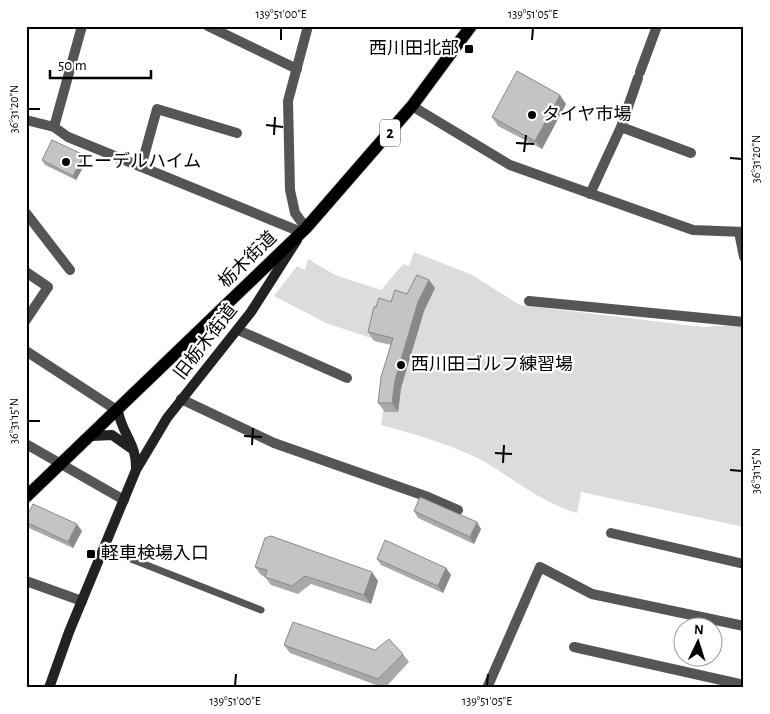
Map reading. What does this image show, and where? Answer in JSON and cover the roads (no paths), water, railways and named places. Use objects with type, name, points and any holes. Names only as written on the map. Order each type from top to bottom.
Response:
[{"type":"main road","name":"栃木街道","points":[[26,497],[92,436],[304,230],[412,106],[470,26]]},
{"type":"main road","name":"旧栃木街道","points":[[49,688],[82,601],[136,470],[167,418],[238,330],[273,280],[304,230]]},
{"type":"main road","points":[[136,470],[145,446],[163,412],[228,332],[238,330]]},
{"type":"main road","name":"旧栃木街道","points":[[118,411],[123,430],[136,454],[136,470]]},
{"type":"main road","points":[[92,436],[112,435],[127,444],[136,454]]},
{"type":"street","points":[[54,127],[82,26]]},
{"type":"street","points":[[208,26],[297,69]]},
{"type":"street","points":[[304,230],[295,213],[290,190],[288,101],[308,26]]},
{"type":"street","points":[[590,194],[620,127],[657,26]]},
{"type":"street","points":[[412,106],[510,165],[693,230],[742,232],[744,258]]},
{"type":"street","points":[[141,167],[157,109],[237,133]]},
{"type":"street","points":[[26,120],[54,127],[68,137],[304,230]]},
{"type":"street","points":[[620,127],[691,153]]},
{"type":"street","points":[[26,213],[70,270]]},
{"type":"street","points":[[26,272],[48,287],[26,320]]},
{"type":"street","points":[[529,301],[744,322]]},
{"type":"street","points":[[238,330],[347,378]]},
{"type":"street","points":[[26,351],[118,411]]},
{"type":"street","points":[[181,400],[274,443],[428,497],[458,510]]},
{"type":"street","points":[[26,444],[124,500]]},
{"type":"street","points":[[611,533],[744,564]]},
{"type":"street","points":[[487,688],[540,567],[592,594],[744,626]]},
{"type":"street","points":[[26,581],[82,601]]},
{"type":"street","points":[[574,647],[744,685]]},
{"type":"lane","points":[[104,548],[261,610]]},
{"type":"place","name":"西川田北部","points":[[469,49]]},
{"type":"place","name":"タイヤ市場","points":[[532,115]]},
{"type":"place","name":"エーデルハイム","points":[[66,162]]},
{"type":"place","name":"西川田ゴルフ練習場","points":[[401,365]]},
{"type":"place","name":"軽車検場入口","points":[[91,554]]}]
